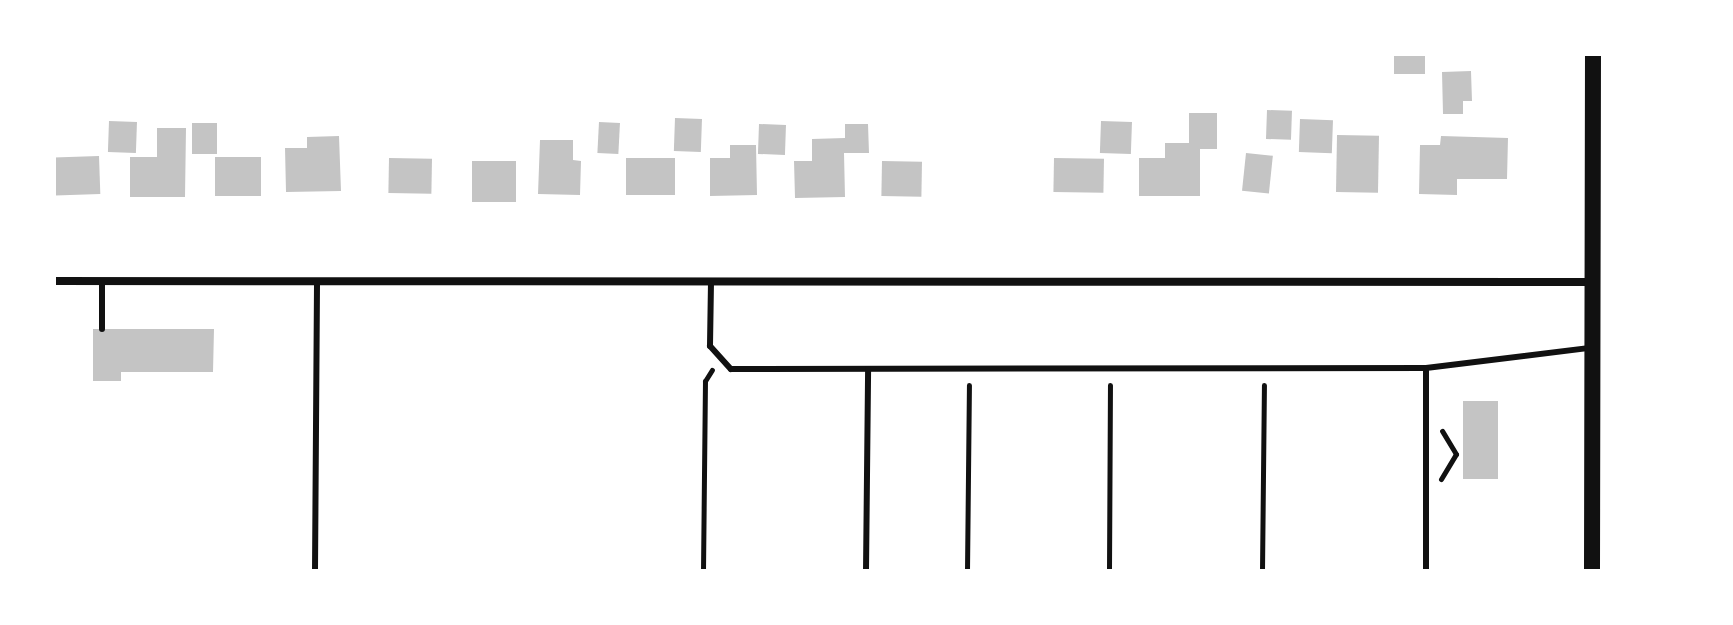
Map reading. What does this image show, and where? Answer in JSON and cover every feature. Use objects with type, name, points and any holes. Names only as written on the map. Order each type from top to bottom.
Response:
[{"type":"main road","points":[[1592,571],[1593,54]]},
{"type":"street","points":[[54,281],[1593,282]]},
{"type":"lane","points":[[102,281],[102,329]]},
{"type":"lane","points":[[315,571],[317,281]]},
{"type":"lane","points":[[711,282],[710,346],[717,360],[731,369],[1426,368],[1593,347]]},
{"type":"lane","points":[[1426,368],[1426,571]]},
{"type":"lane","points":[[866,571],[868,369]]},
{"type":"path","points":[[703,571],[705,381],[717,360]]},
{"type":"path","points":[[967,571],[969,368]]},
{"type":"path","points":[[1109,571],[1110,368]]},
{"type":"path","points":[[1262,571],[1265,368]]},
{"type":"building","points":[[1394,54],[1425,54],[1425,74],[1394,74]]},
{"type":"building","points":[[1471,71],[1472,101],[1463,101],[1463,114],[1443,114],[1442,72]]},
{"type":"building","points":[[1267,110],[1292,111],[1291,140],[1266,139]]},
{"type":"building","points":[[1189,113],[1217,113],[1217,149],[1200,149],[1200,196],[1139,196],[1139,158],[1165,158],[1165,143],[1189,143]]},
{"type":"building","points":[[675,118],[702,119],[701,152],[674,151]]},
{"type":"building","points":[[1300,119],[1333,120],[1332,153],[1299,152]]},
{"type":"building","points":[[109,121],[137,122],[136,153],[108,152]]},
{"type":"building","points":[[1101,121],[1132,122],[1131,154],[1100,153]]},
{"type":"building","points":[[599,122],[620,123],[618,154],[597,153]]},
{"type":"building","points":[[192,123],[217,123],[217,154],[192,154]]},
{"type":"building","points":[[759,124],[786,125],[785,155],[758,154]]},
{"type":"building","points":[[845,124],[868,124],[869,153],[844,153],[845,197],[795,198],[794,161],[812,161],[812,139],[845,138]]},
{"type":"building","points":[[157,128],[186,128],[185,197],[130,197],[130,157],[157,157]]},
{"type":"building","points":[[1337,135],[1379,136],[1378,193],[1336,192]]},
{"type":"building","points":[[339,136],[341,191],[286,192],[285,148],[307,148],[307,137]]},
{"type":"building","points":[[1441,136],[1508,138],[1507,179],[1457,179],[1457,195],[1419,194],[1420,145],[1440,145]]},
{"type":"building","points":[[540,140],[573,140],[573,160],[581,161],[580,195],[538,194]]},
{"type":"building","points":[[730,145],[756,145],[757,195],[710,196],[710,158],[730,158]]},
{"type":"building","points":[[1246,153],[1273,156],[1269,194],[1242,191]]},
{"type":"building","points":[[99,156],[100,194],[55,196],[54,158]]},
{"type":"building","points":[[215,157],[261,157],[261,196],[215,196]]},
{"type":"building","points":[[389,158],[432,159],[431,194],[388,193]]},
{"type":"building","points":[[626,158],[675,158],[675,195],[626,195]]},
{"type":"building","points":[[1054,158],[1104,159],[1103,193],[1053,192]]},
{"type":"building","points":[[472,161],[516,161],[516,202],[472,202]]},
{"type":"building","points":[[882,161],[922,162],[921,197],[881,196]]},
{"type":"building","points":[[93,329],[214,329],[213,372],[121,372],[121,381],[93,381]]},
{"type":"building","points":[[1463,401],[1498,401],[1498,479],[1463,479]]}]
